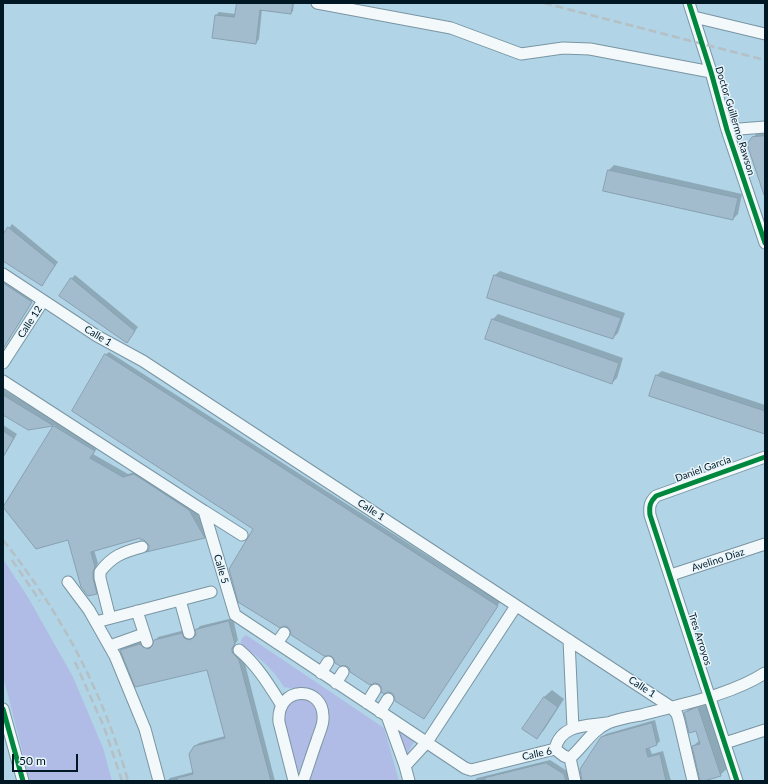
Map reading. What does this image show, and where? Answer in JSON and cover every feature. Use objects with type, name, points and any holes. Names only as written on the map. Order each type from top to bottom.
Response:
[{"type":"street","points":[[317,3],[451,28],[521,54],[563,48],[590,49],[711,72]]},
{"type":"street","name":"Doctor Guillermo Rawson","points":[[689,3],[711,72],[727,130],[765,243]]},
{"type":"street","points":[[694,18],[765,34]]},
{"type":"street","points":[[727,130],[765,127]]},
{"type":"street","name":"Calle 1","points":[[3,274],[98,336],[143,361],[671,706]]},
{"type":"street","name":"Calle 12","points":[[3,363],[43,301]]},
{"type":"street","points":[[3,381],[242,535]]},
{"type":"street","name":"Daniel García","points":[[650,503],[656,496],[765,456]]},
{"type":"street","name":"Tres Arroyos","points":[[650,503],[650,515],[737,781]]},
{"type":"street","name":"Calle 5","points":[[204,511],[224,559],[235,615],[383,714]]},
{"type":"street","name":"Avelino Díaz","points":[[670,576],[765,544]]},
{"type":"street","points":[[110,618],[100,578],[100,572],[115,556],[130,550],[142,548]]},
{"type":"street","points":[[68,582],[89,610],[115,656],[145,730],[159,781]]},
{"type":"street","points":[[96,622],[211,592]]},
{"type":"street","points":[[180,600],[189,633]]},
{"type":"street","points":[[405,766],[427,742],[516,606]]},
{"type":"street","points":[[110,646],[146,638],[136,611]]},
{"type":"street","points":[[277,643],[284,633]]},
{"type":"street","points":[[569,640],[573,728]]},
{"type":"street","points":[[239,650],[249,659],[282,704]]},
{"type":"street","points":[[321,673],[328,662]]},
{"type":"street","points":[[336,683],[343,672]]},
{"type":"street","points":[[555,749],[558,738],[573,728],[607,723],[709,696],[733,689],[765,673]]},
{"type":"street","points":[[367,703],[375,690]]},
{"type":"street","points":[[294,781],[278,715],[282,704],[288,698],[296,693],[304,693],[311,695],[321,704],[323,720],[303,781]]},
{"type":"street","points":[[388,699],[383,714],[405,766],[409,781]]},
{"type":"street","points":[[671,706],[679,721],[693,781]]},
{"type":"street","points":[[3,709],[23,781]]},
{"type":"street","name":"Calle 6","points":[[383,714],[465,768],[471,770],[555,749],[564,756],[570,758]]},
{"type":"street","points":[[575,781],[570,758],[585,741],[607,723]]},
{"type":"street","points":[[725,743],[765,730]]},
{"type":"shaded area","points":[[3,559],[29,599],[73,677],[103,748],[112,781],[30,781],[3,676]]},
{"type":"shaded area","points":[[246,635],[384,728],[399,781],[308,781],[324,706],[295,689],[284,687],[265,664],[240,646],[242,638]]},
{"type":"shaded area","points":[[301,697],[313,701],[318,712],[315,729],[301,770],[298,772],[295,770],[283,717],[285,708],[293,700]]},
{"type":"shaded area","points":[[398,729],[415,740],[407,754],[404,753],[397,732]]},
{"type":"building","points":[[237,3],[293,3],[291,14],[260,10],[256,44],[212,38],[215,15],[234,17]]},
{"type":"building","points":[[765,136],[764,195],[747,144],[752,137]]},
{"type":"building","points":[[608,170],[738,198],[733,220],[603,191]]},
{"type":"building","points":[[8,227],[55,265],[42,286],[3,261],[3,235]]},
{"type":"building","points":[[494,275],[621,318],[613,339],[487,298]]},
{"type":"building","points":[[71,278],[135,331],[127,343],[59,296]]},
{"type":"building","points":[[3,283],[32,302],[3,349]]},
{"type":"building","points":[[492,319],[619,363],[612,384],[485,339]]},
{"type":"building","points":[[105,354],[498,606],[424,719],[395,701],[392,693],[388,692],[384,694],[381,692],[381,687],[379,684],[375,683],[370,685],[350,672],[349,668],[346,666],[340,666],[335,663],[331,656],[324,656],[291,635],[288,627],[284,626],[280,628],[238,602],[229,569],[253,529],[72,411]]},
{"type":"building","points":[[656,375],[765,411],[765,434],[649,396]]},
{"type":"building","points":[[3,395],[95,451],[90,458],[123,477],[134,474],[189,510],[205,538],[146,552],[149,549],[149,545],[140,538],[91,552],[95,567],[93,578],[97,594],[88,596],[81,587],[68,540],[36,549],[3,507],[53,426],[28,430],[3,415]]},
{"type":"building","points":[[3,431],[14,438],[3,457]]},
{"type":"building","points":[[229,621],[235,644],[232,648],[232,652],[239,660],[271,781],[178,781],[177,778],[193,774],[189,754],[194,746],[225,738],[207,670],[135,687],[120,650],[140,644],[149,649],[154,640],[182,633],[184,638],[190,640],[196,635],[195,630]]},
{"type":"building","points":[[544,697],[558,707],[537,739],[522,729]]},
{"type":"building","points":[[698,707],[721,776],[704,781],[700,781],[692,746],[700,744],[696,731],[689,733],[684,713]]},
{"type":"building","points":[[652,723],[657,745],[646,749],[648,757],[660,754],[666,781],[582,781],[580,769],[601,737]]},
{"type":"building","points":[[546,763],[564,774],[566,781],[485,781],[485,778]]},
{"type":"railway","points":[[544,3],[765,60]]},
{"type":"railway","points":[[3,540],[43,596],[78,654],[93,684],[106,716],[128,781]]},
{"type":"railway","points":[[12,560],[40,601]]},
{"type":"railway","points":[[75,662],[104,727],[122,781]]},
{"type":"cycle path","points":[[689,3],[711,72],[727,130],[765,243]]},
{"type":"cycle path","points":[[737,781],[650,515],[650,507],[651,502],[656,496],[765,457]]},
{"type":"cycle path","points":[[3,709],[23,781]]}]
